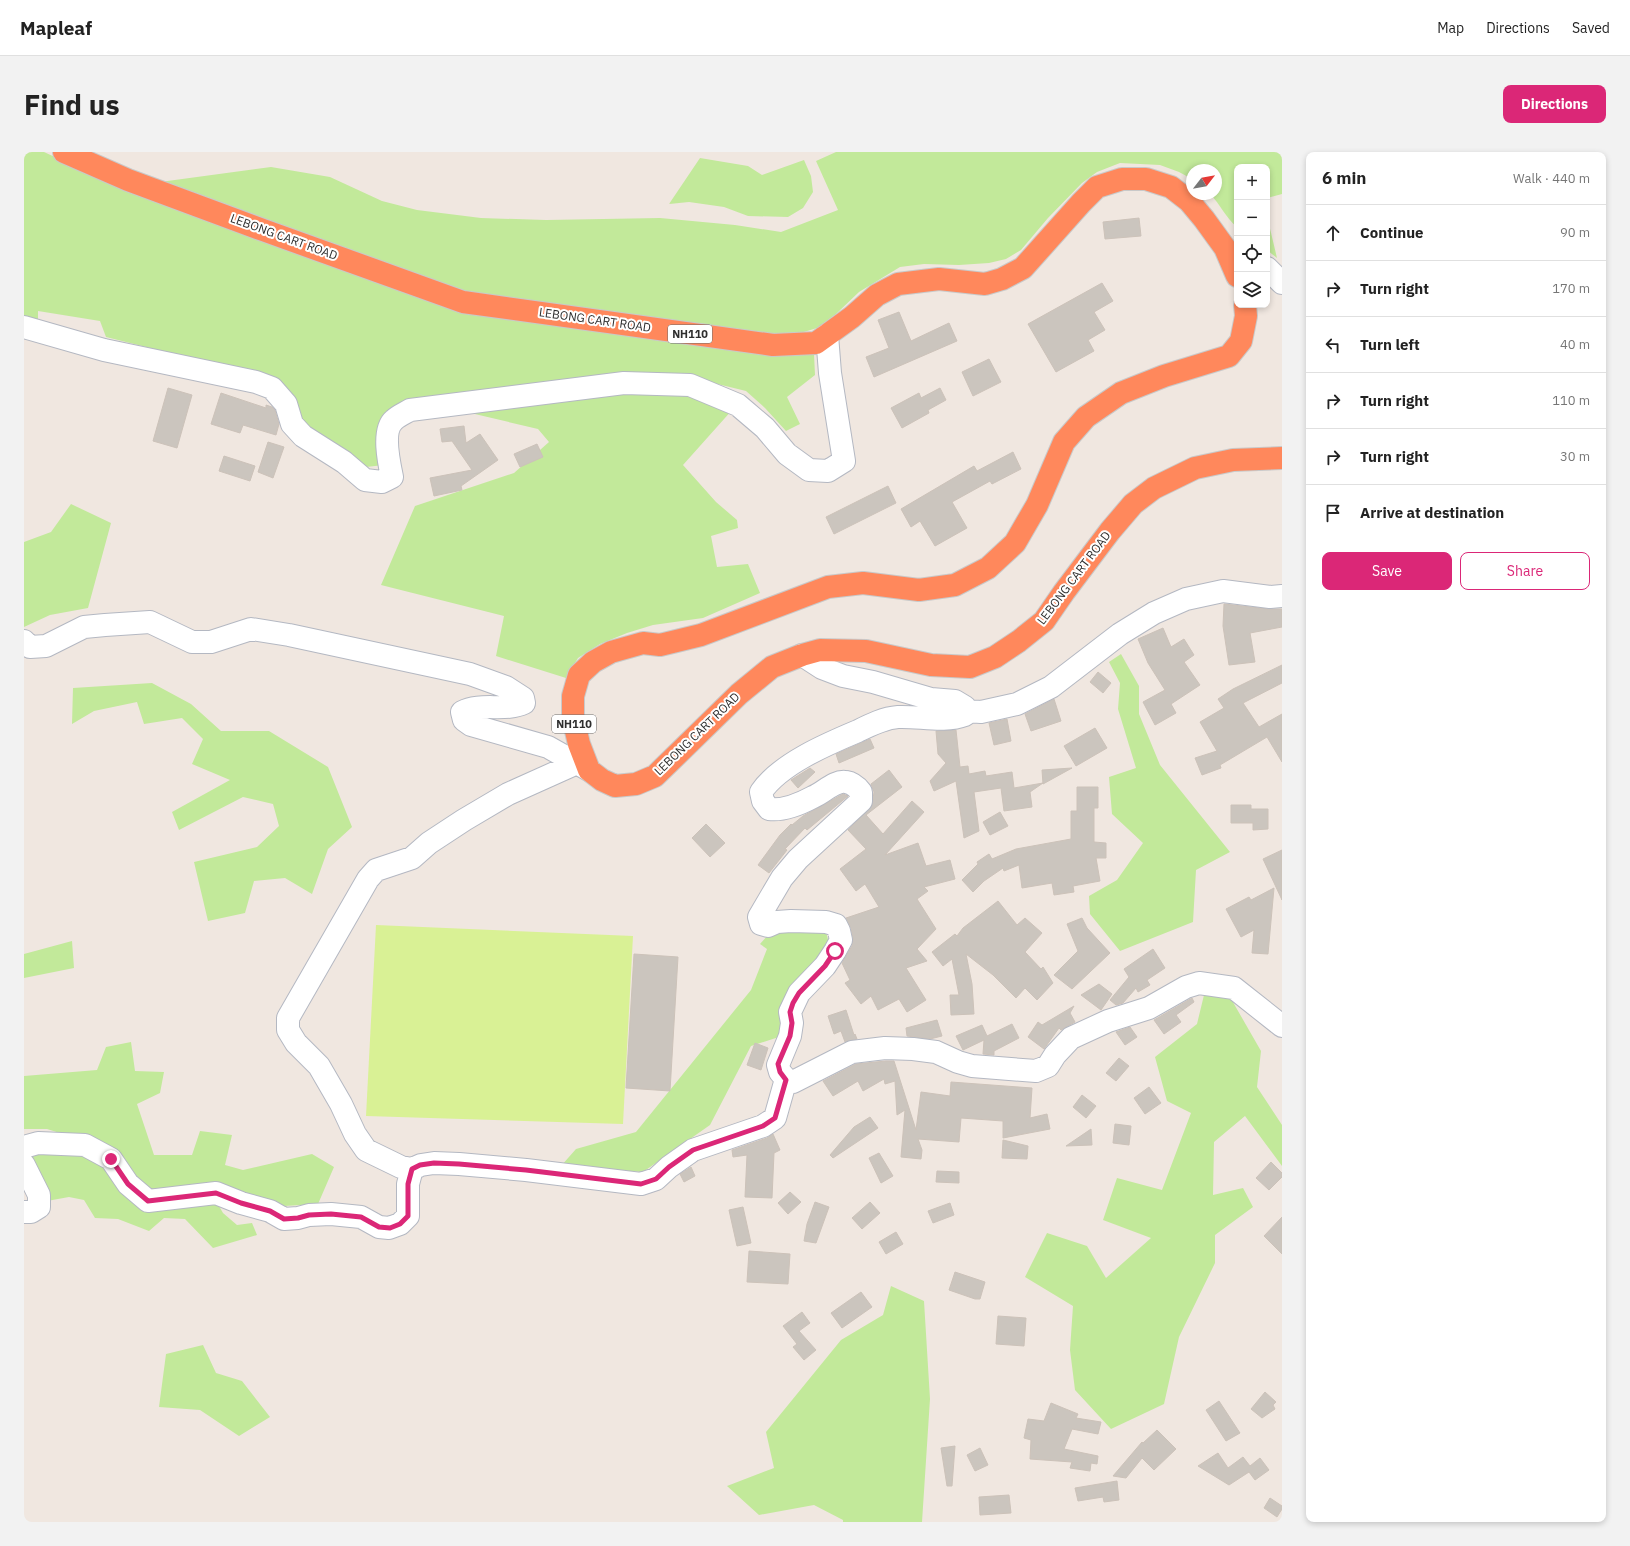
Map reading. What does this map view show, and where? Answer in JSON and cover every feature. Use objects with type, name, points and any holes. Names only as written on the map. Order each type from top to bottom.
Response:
[{"type":"highway","name":"LEBONG CART ROAD","points":[[64,152],[128,180],[463,302],[773,345],[816,343],[852,317],[877,295],[898,284],[939,279],[985,284],[1002,279],[1023,268],[1097,187],[1122,179],[1146,178],[1171,187],[1188,201],[1212,229],[1225,248],[1235,272]]},
{"type":"highway","name":"NH110","points":[[583,766],[573,718],[573,696],[579,675],[593,662],[611,652],[643,643],[660,645],[701,635],[828,587],[863,583],[919,590],[955,585],[988,568],[1015,543],[1037,505],[1064,442],[1086,417],[1121,393],[1164,376],[1229,356],[1241,341],[1246,316],[1245,308]]},
{"type":"highway","name":"LEBONG CART ROAD","points":[[583,766],[602,780],[615,786],[636,784],[655,776],[738,694],[772,667],[802,655],[820,650],[866,651],[931,665],[970,667],[995,656],[1020,641],[1044,621],[1110,531],[1133,504],[1154,488],[1195,468],[1233,460],[1282,458]]},
{"type":"street","points":[[1212,229],[1234,242]]},
{"type":"street","points":[[1270,271],[1282,283]]},
{"type":"street","points":[[24,327],[104,350],[256,382],[272,388],[286,404],[292,424],[302,436],[344,462],[365,480],[382,482],[392,477],[388,460],[387,437],[393,420],[410,410],[624,384],[690,385],[738,405],[765,428],[787,454],[809,470],[828,471],[844,461],[830,373],[828,335]]},
{"type":"street","points":[[967,711],[981,712],[1017,704],[1051,687],[1120,634],[1154,613],[1186,599],[1222,591],[1270,597],[1282,596]]},
{"type":"street","points":[[24,641],[30,647],[46,646],[84,627],[150,622],[192,642],[211,642],[251,629],[289,635],[470,674],[506,687],[523,698],[524,703],[516,707],[470,708],[462,712],[464,720],[471,725],[548,747],[583,766]]},
{"type":"street","points":[[802,655],[822,668],[843,676],[873,682],[932,699],[954,701],[965,707],[967,711]]},
{"type":"street","points":[[967,711],[965,715],[954,719],[897,717],[878,722],[821,747],[796,761],[766,784],[761,792],[763,801],[769,809],[780,810],[813,797],[837,783],[845,781],[854,785],[861,792],[861,801],[798,859],[782,878],[759,917],[761,924],[768,926],[777,922],[826,922],[836,925],[841,940],[825,966],[799,993],[790,1012],[792,1023],[790,1036],[778,1064],[780,1072],[786,1080],[793,1082],[852,1052],[885,1048],[914,1048],[936,1052],[958,1062],[972,1066],[1036,1071],[1048,1066],[1055,1055],[1071,1038],[1108,1021],[1149,1008],[1186,987],[1199,983],[1234,988],[1282,1026]]},
{"type":"street","points":[[583,766],[508,794],[429,843],[412,858],[376,870],[368,879],[337,936],[288,1018],[288,1030],[296,1043],[319,1066],[341,1104],[355,1134],[366,1150],[401,1167],[412,1169],[420,1165],[434,1163],[459,1164],[519,1169],[641,1184],[656,1179],[669,1167],[693,1150],[763,1126],[775,1118],[786,1080]]},
{"type":"street","points":[[24,1147],[38,1143],[85,1145],[111,1159],[128,1184],[148,1201],[216,1193],[241,1203],[270,1211],[284,1219],[298,1218],[309,1215],[331,1214],[361,1217],[379,1227],[390,1228],[400,1224],[408,1216],[408,1184],[412,1169]]},
{"type":"street","points":[[24,1165],[38,1195],[39,1207],[31,1212],[24,1212]]},
{"type":"green space","points":[[24,152],[44,152],[124,189],[466,310],[814,354],[815,375],[787,397],[800,424],[786,431],[765,408],[746,391],[693,378],[398,407],[384,465],[366,467],[309,428],[259,375],[106,337],[100,321],[38,311],[38,326],[24,321]]},
{"type":"green space","points":[[836,152],[1282,152],[1282,194],[1270,197],[1270,164],[1234,164],[1234,224],[1215,200],[1222,200],[1222,164],[1186,164],[1186,176],[1160,165],[1120,163],[1097,172],[1082,183],[1048,218],[1021,250],[1006,259],[989,263],[959,265],[924,264],[900,267],[859,292],[836,314],[817,328],[797,334],[772,335],[464,296],[160,182],[271,167],[330,177],[382,201],[417,210],[481,218],[546,220],[660,218],[735,225],[781,232],[838,210],[816,161]]},
{"type":"green space","points":[[700,158],[748,166],[762,175],[804,160],[811,176],[813,192],[803,208],[788,217],[748,216],[724,207],[689,202],[669,204]]},
{"type":"green space","points":[[1270,229],[1277,258],[1270,252]]},
{"type":"green space","points":[[623,390],[689,390],[733,409],[683,465],[716,502],[737,520],[738,528],[711,536],[717,567],[748,564],[760,593],[703,618],[653,625],[627,633],[600,644],[578,658],[566,678],[496,656],[504,616],[381,585],[415,506],[514,473],[549,442],[538,429],[462,411]]},
{"type":"green space","points":[[71,504],[111,523],[88,608],[50,615],[24,627],[24,542],[51,532]]},
{"type":"green space","points":[[1121,654],[1139,686],[1139,714],[1160,765],[1230,852],[1196,870],[1193,922],[1120,951],[1090,914],[1089,896],[1117,880],[1143,843],[1112,814],[1109,777],[1136,768],[1118,709],[1120,683],[1109,662]]},
{"type":"green space","points":[[152,683],[191,704],[221,731],[269,731],[328,767],[352,827],[328,849],[312,894],[285,878],[254,881],[245,913],[208,921],[194,862],[257,847],[279,826],[273,804],[243,797],[179,830],[172,812],[230,780],[192,764],[203,739],[182,718],[144,724],[137,702],[94,711],[72,724],[73,688]]},
{"type":"green space","points":[[376,925],[633,936],[623,1124],[366,1116]]},
{"type":"green space","points":[[787,927],[826,932],[830,947],[782,1036],[751,1046],[710,1125],[643,1172],[561,1166],[576,1149],[636,1132],[751,990],[767,949],[760,944],[769,934]]},
{"type":"green space","points":[[72,941],[74,968],[24,978],[24,954]]},
{"type":"green space","points":[[1204,995],[1230,997],[1261,1051],[1257,1087],[1282,1125],[1282,1166],[1245,1116],[1214,1142],[1213,1195],[1243,1188],[1253,1207],[1215,1235],[1215,1263],[1179,1337],[1164,1404],[1111,1429],[1075,1390],[1070,1350],[1073,1306],[1025,1277],[1047,1233],[1087,1246],[1106,1278],[1151,1238],[1103,1220],[1117,1178],[1162,1190],[1191,1113],[1167,1101],[1155,1057],[1197,1024]]},
{"type":"green space","points":[[131,1042],[135,1071],[164,1072],[160,1093],[137,1104],[154,1155],[192,1155],[200,1131],[232,1135],[225,1165],[243,1170],[312,1154],[334,1167],[318,1204],[275,1208],[149,1196],[82,1140],[47,1129],[24,1129],[24,1076],[97,1070],[106,1047]]},
{"type":"green space","points":[[34,1151],[80,1151],[99,1160],[128,1191],[215,1199],[223,1213],[237,1225],[252,1223],[257,1235],[213,1248],[185,1219],[164,1218],[149,1231],[118,1219],[95,1218],[84,1200],[69,1197],[47,1201],[28,1158]]},
{"type":"green space","points":[[891,1286],[924,1301],[930,1399],[922,1522],[843,1522],[843,1520],[814,1505],[759,1515],[727,1486],[774,1468],[766,1432],[841,1340],[883,1315]]},
{"type":"green space","points":[[203,1345],[216,1373],[242,1381],[270,1417],[239,1436],[200,1410],[159,1407],[166,1354]]},
{"type":"building","points":[[1139,218],[1141,236],[1105,239],[1103,222]]},
{"type":"building","points":[[1102,283],[1113,301],[1094,312],[1105,330],[1088,340],[1094,351],[1056,372],[1028,324]]},
{"type":"building","points":[[899,312],[911,341],[949,323],[957,341],[874,377],[866,357],[889,348],[878,320]]},
{"type":"building","points":[[989,359],[1001,382],[973,396],[962,372]]},
{"type":"building","points":[[168,388],[192,395],[177,448],[153,441]]},
{"type":"building","points":[[940,388],[946,400],[928,410],[929,413],[902,428],[891,408],[919,393],[921,398]]},
{"type":"building","points":[[221,393],[266,408],[266,405],[272,407],[275,410],[279,424],[276,435],[243,425],[240,433],[211,424]]},
{"type":"building","points":[[464,426],[466,443],[480,434],[498,460],[461,486],[462,490],[434,496],[430,478],[472,470],[452,441],[442,442],[440,429]]},
{"type":"building","points":[[268,442],[284,447],[273,478],[258,472]]},
{"type":"building","points":[[537,444],[543,457],[520,467],[514,454]]},
{"type":"building","points":[[1013,452],[1021,469],[992,484],[990,481],[952,502],[967,528],[935,546],[920,521],[911,527],[901,509],[974,466],[977,471]]},
{"type":"building","points":[[224,456],[255,466],[250,481],[219,471]]},
{"type":"building","points":[[888,486],[896,503],[834,534],[826,517]]},
{"type":"building","points":[[1224,604],[1268,609],[1282,609],[1282,627],[1250,633],[1255,662],[1229,665],[1223,626]]},
{"type":"building","points":[[1163,628],[1171,647],[1184,639],[1194,655],[1184,662],[1200,685],[1171,704],[1176,713],[1155,725],[1143,702],[1165,690],[1148,663],[1138,639]]},
{"type":"building","points":[[1282,665],[1282,683],[1243,703],[1259,727],[1282,714],[1282,762],[1267,737],[1220,765],[1221,768],[1202,775],[1195,758],[1217,751],[1200,722],[1224,708],[1218,699],[1233,689]]},
{"type":"building","points":[[1098,672],[1111,683],[1103,693],[1090,682]]},
{"type":"building","points":[[1054,699],[1061,721],[1031,731],[1025,714]]},
{"type":"building","points":[[1007,719],[1011,741],[994,745],[989,723]]},
{"type":"building","points":[[1095,728],[1107,748],[1076,766],[1064,746]]},
{"type":"building","points":[[956,730],[960,767],[968,766],[969,774],[985,771],[986,776],[1012,772],[1014,788],[1043,783],[1030,792],[1032,807],[1004,811],[1001,788],[974,792],[979,831],[964,838],[956,781],[934,791],[930,781],[946,763],[938,754],[936,731]]},
{"type":"building","points":[[870,739],[874,748],[839,763],[836,754]]},
{"type":"building","points":[[810,768],[815,772],[798,788],[791,780]]},
{"type":"building","points":[[1072,768],[1043,784],[1042,770]]},
{"type":"building","points":[[889,770],[902,787],[866,815],[883,834],[912,801],[924,812],[885,855],[918,843],[926,866],[950,860],[955,879],[924,887],[928,891],[917,899],[936,929],[917,949],[927,961],[906,968],[926,1000],[907,1012],[899,999],[878,1010],[871,996],[861,1004],[845,983],[850,980],[842,963],[852,946],[853,938],[851,928],[846,918],[879,907],[865,884],[856,891],[840,869],[866,849],[848,830],[872,806],[874,792],[871,784]]},
{"type":"building","points":[[1077,787],[1098,787],[1098,808],[1094,808],[1094,842],[1106,843],[1106,858],[1096,858],[1100,881],[1073,886],[1074,892],[1054,895],[1052,883],[1022,888],[1019,865],[1004,871],[1003,868],[984,881],[973,892],[962,880],[978,864],[977,862],[989,854],[992,859],[1016,849],[1071,839],[1071,811],[1077,811]]},
{"type":"building","points":[[843,794],[848,796],[807,830],[805,828],[785,849],[787,850],[769,873],[758,865],[780,835],[791,824],[792,825],[803,816]]},
{"type":"building","points":[[1231,805],[1251,805],[1251,809],[1268,809],[1268,829],[1253,830],[1253,823],[1231,823]]},
{"type":"building","points":[[1000,812],[1008,826],[990,835],[983,822]]},
{"type":"building","points":[[706,824],[725,843],[710,857],[692,838]]},
{"type":"building","points":[[1282,850],[1282,900],[1263,859]]},
{"type":"building","points":[[1274,888],[1268,954],[1252,953],[1254,930],[1241,937],[1226,909],[1249,897],[1251,900]]},
{"type":"building","points":[[998,901],[1017,925],[1025,918],[1042,933],[1025,952],[1041,969],[1043,967],[1053,983],[1037,1000],[1025,988],[1016,998],[993,975],[966,954],[972,984],[974,1014],[951,1015],[950,995],[959,995],[952,959],[943,966],[932,952],[955,934],[957,936],[963,928]]},
{"type":"building","points":[[1082,918],[1087,928],[1110,953],[1072,989],[1054,975],[1078,951],[1067,924]]},
{"type":"building","points":[[1153,949],[1165,968],[1147,980],[1150,985],[1138,992],[1136,988],[1123,1003],[1116,1005],[1110,1000],[1129,977],[1124,969]]},
{"type":"building","points":[[634,954],[678,957],[670,1091],[626,1088]]},
{"type":"building","points":[[1099,984],[1112,994],[1101,1010],[1081,995]]},
{"type":"building","points":[[1192,998],[1194,1002],[1176,1015],[1181,1022],[1164,1034],[1154,1020]]},
{"type":"building","points":[[1074,1006],[1070,1013],[1075,1022],[1061,1030],[1059,1028],[1044,1049],[1028,1037],[1038,1022],[1042,1025]]},
{"type":"building","points":[[846,1010],[854,1035],[855,1034],[857,1039],[845,1042],[841,1031],[834,1034],[828,1016]]},
{"type":"building","points":[[937,1020],[942,1036],[930,1039],[907,1036],[906,1028]]},
{"type":"building","points":[[1012,1024],[1019,1038],[994,1051],[994,1055],[983,1054],[984,1040],[963,1050],[956,1036],[982,1025],[987,1036]]},
{"type":"building","points":[[1130,1027],[1137,1037],[1125,1045],[1116,1032]]},
{"type":"building","points":[[755,1043],[768,1048],[761,1070],[747,1065]]},
{"type":"building","points":[[1119,1058],[1129,1066],[1116,1081],[1106,1073]]},
{"type":"building","points":[[894,1061],[916,1130],[921,1092],[950,1096],[951,1082],[1032,1088],[1030,1118],[1047,1114],[1050,1129],[1003,1138],[1003,1121],[961,1118],[959,1142],[918,1139],[922,1150],[921,1159],[901,1157],[905,1110],[897,1115],[895,1081],[885,1084],[884,1079],[863,1091],[858,1081],[833,1096],[823,1081],[856,1064]]},
{"type":"building","points":[[1149,1087],[1161,1103],[1145,1114],[1134,1098]]},
{"type":"building","points":[[1082,1095],[1096,1106],[1086,1118],[1073,1107]]},
{"type":"building","points":[[870,1117],[878,1128],[833,1158],[830,1155],[854,1127]]},
{"type":"building","points":[[1115,1124],[1131,1126],[1129,1145],[1113,1143]]},
{"type":"building","points":[[1091,1129],[1092,1145],[1066,1146]]},
{"type":"building","points":[[773,1134],[780,1150],[774,1153],[772,1198],[745,1197],[747,1155],[733,1157],[732,1150],[767,1138]]},
{"type":"building","points":[[1003,1140],[1028,1146],[1027,1159],[1002,1158]]},
{"type":"building","points":[[879,1153],[893,1176],[881,1183],[869,1158]]},
{"type":"building","points":[[1271,1162],[1282,1173],[1282,1177],[1269,1190],[1256,1178]]},
{"type":"building","points":[[691,1167],[695,1176],[684,1182],[680,1174]]},
{"type":"building","points":[[937,1171],[959,1172],[959,1183],[936,1182]]},
{"type":"building","points":[[790,1192],[801,1202],[788,1214],[778,1203]]},
{"type":"building","points":[[815,1202],[829,1207],[816,1243],[804,1241],[807,1224]]},
{"type":"building","points":[[870,1202],[880,1213],[862,1229],[852,1218]]},
{"type":"building","points":[[950,1203],[954,1215],[933,1223],[928,1211]]},
{"type":"building","points":[[743,1207],[751,1243],[737,1246],[729,1210]]},
{"type":"building","points":[[1282,1217],[1282,1254],[1264,1236]]},
{"type":"building","points":[[896,1232],[903,1244],[886,1254],[879,1242]]},
{"type":"building","points":[[749,1251],[790,1254],[788,1284],[747,1282]]},
{"type":"building","points":[[955,1272],[985,1282],[980,1299],[975,1299],[949,1290]]},
{"type":"building","points":[[861,1292],[872,1307],[842,1328],[831,1313]]},
{"type":"building","points":[[802,1312],[810,1323],[799,1331],[816,1350],[804,1360],[793,1347],[797,1344],[783,1326]]},
{"type":"building","points":[[998,1316],[1026,1318],[1024,1346],[996,1344]]},
{"type":"building","points":[[1265,1392],[1276,1402],[1273,1405],[1275,1409],[1262,1418],[1251,1409]]},
{"type":"building","points":[[1219,1401],[1240,1433],[1226,1441],[1206,1410]]},
{"type":"building","points":[[1051,1403],[1078,1414],[1076,1418],[1101,1422],[1098,1434],[1072,1429],[1064,1449],[1098,1456],[1097,1464],[1091,1463],[1090,1471],[1070,1468],[1072,1462],[1030,1459],[1031,1440],[1024,1438],[1028,1419],[1044,1421]]},
{"type":"building","points":[[1157,1430],[1176,1449],[1154,1470],[1142,1458],[1126,1478],[1113,1476],[1142,1442],[1143,1443]]},
{"type":"building","points":[[955,1446],[952,1486],[947,1486],[941,1448]]},
{"type":"building","points":[[980,1448],[988,1465],[975,1471],[967,1455]]},
{"type":"building","points":[[1218,1453],[1228,1468],[1243,1457],[1250,1466],[1260,1458],[1269,1470],[1255,1480],[1249,1472],[1229,1485],[1198,1466]]},
{"type":"building","points":[[1117,1481],[1119,1500],[1104,1502],[1103,1497],[1078,1501],[1075,1488]]},
{"type":"building","points":[[1009,1495],[1011,1513],[980,1515],[979,1497]]},
{"type":"building","points":[[1270,1498],[1282,1506],[1282,1509],[1277,1517],[1264,1508]]},
{"type":"route","points":[[111,1159],[128,1184],[148,1201],[216,1193],[241,1203],[270,1211],[284,1219],[298,1218],[309,1215],[331,1214],[361,1217],[379,1227],[390,1228],[400,1224],[408,1216],[408,1184],[412,1169],[420,1165],[434,1163],[491,1166],[641,1184],[656,1179],[669,1167],[693,1150],[763,1126],[775,1118],[786,1080],[780,1072],[778,1064],[790,1036],[792,1023],[790,1012],[793,1003],[799,993],[825,966],[835,951]]}]
